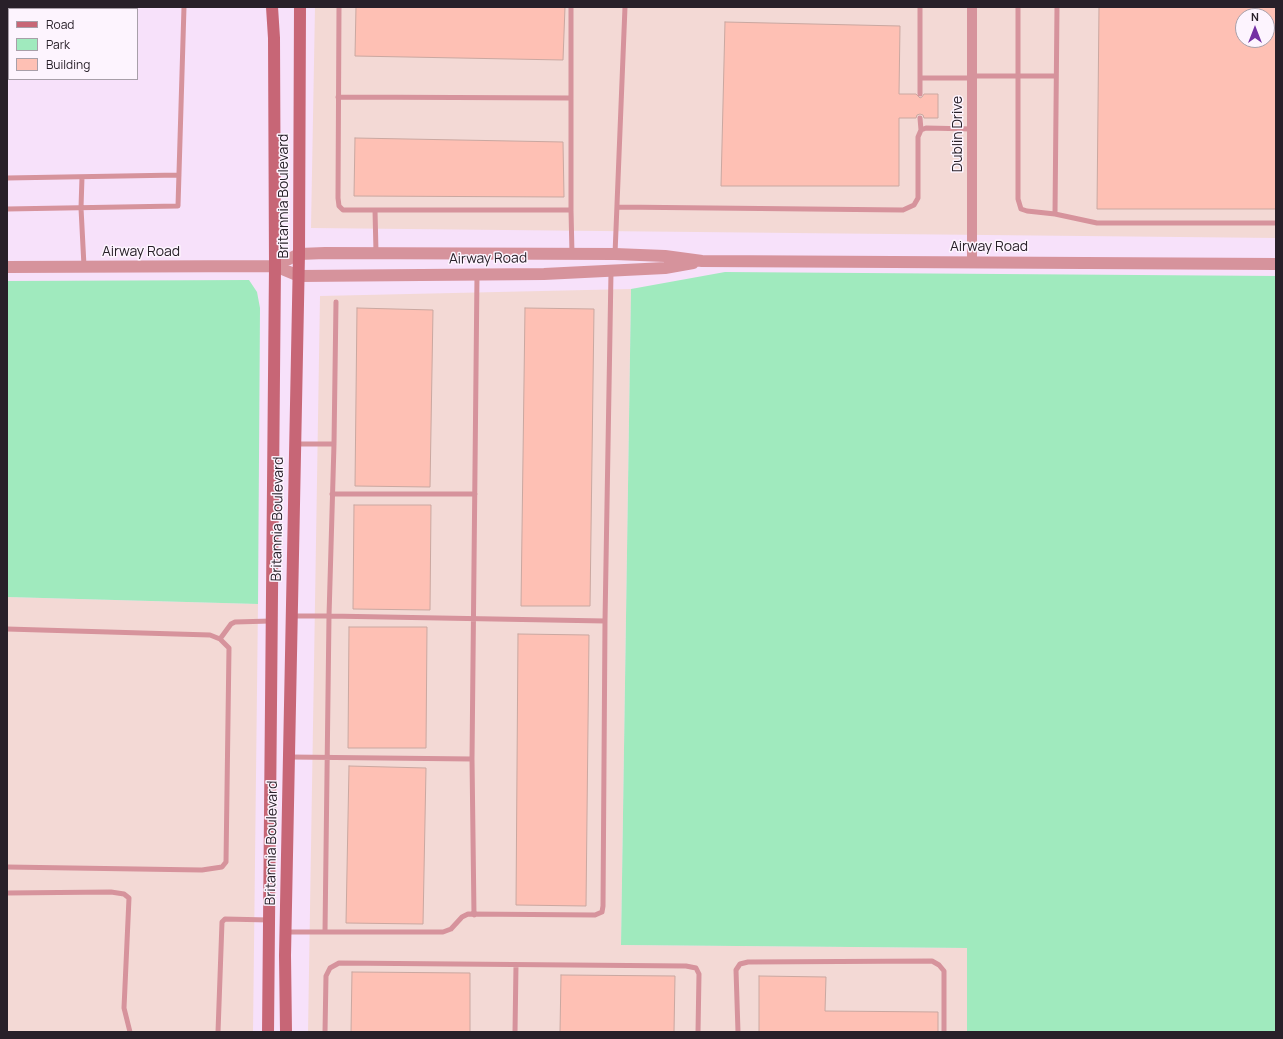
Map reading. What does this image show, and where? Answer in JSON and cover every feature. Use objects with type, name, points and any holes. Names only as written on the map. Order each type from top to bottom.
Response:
[{"type":"main road","name":"Britannia Boulevard","points":[[268,1032],[275,266],[274,38],[272,7]]},
{"type":"main road","name":"Britannia Boulevard","points":[[286,1032],[286,932],[291,616],[299,276],[300,7]]},
{"type":"street","name":"Dublin Drive","points":[[972,7],[972,262]]},
{"type":"street","name":"Airway Road","points":[[275,266],[299,254],[376,253],[615,254],[666,256],[702,261],[1276,264]]},
{"type":"street","name":"Airway Road","points":[[7,267],[275,266],[299,276],[611,272],[666,268],[702,261]]},
{"type":"lane","points":[[7,209],[178,206],[184,7]]},
{"type":"lane","points":[[339,7],[338,198],[339,206],[343,210],[571,210]]},
{"type":"lane","points":[[571,7],[572,254]]},
{"type":"lane","points":[[615,254],[626,7]]},
{"type":"lane","points":[[920,7],[920,94]]},
{"type":"lane","points":[[1018,7],[1018,199],[1021,208],[1027,211],[1055,214],[1097,224],[1276,223]]},
{"type":"lane","points":[[1055,214],[1057,7]]},
{"type":"lane","points":[[920,78],[1056,76]]},
{"type":"lane","points":[[338,97],[571,98]]},
{"type":"lane","points":[[617,207],[903,210],[914,205],[918,198],[918,137],[921,130],[920,118]]},
{"type":"lane","points":[[921,130],[926,128],[972,129]]},
{"type":"lane","points":[[7,178],[179,175]]},
{"type":"lane","points":[[82,177],[81,208],[84,267]]},
{"type":"lane","points":[[375,210],[376,253]]},
{"type":"lane","points":[[286,932],[443,932],[451,930],[462,917],[468,914],[595,915],[602,912],[611,272]]},
{"type":"lane","points":[[474,914],[472,759],[477,274]]},
{"type":"lane","points":[[325,932],[329,616],[336,302]]},
{"type":"lane","points":[[295,444],[334,444]]},
{"type":"lane","points":[[332,494],[475,494]]},
{"type":"lane","points":[[291,616],[605,621]]},
{"type":"lane","points":[[220,639],[231,624],[235,622],[272,621]]},
{"type":"lane","points":[[7,629],[210,635],[220,639],[229,648],[226,862],[222,868],[202,870],[7,867]]},
{"type":"lane","points":[[289,757],[472,759]]},
{"type":"lane","points":[[7,893],[111,892],[124,894],[129,898],[124,1008],[130,1032]]},
{"type":"lane","points":[[218,1032],[222,922],[224,919],[269,920]]},
{"type":"lane","points":[[738,1032],[736,970],[740,964],[748,962],[932,961],[939,965],[944,971],[944,1032]]},
{"type":"lane","points":[[325,1032],[326,976],[330,968],[339,963],[686,966],[696,968],[698,974],[698,1032]]},
{"type":"lane","points":[[515,1032],[516,965]]},
{"type":"shaded area","points":[[315,7],[1276,7],[1276,238],[311,228]]},
{"type":"shaded area","points":[[631,289],[621,945],[967,948],[967,1032],[308,1032],[320,296]]},
{"type":"shaded area","points":[[7,597],[258,604],[253,1032],[7,1032]]},
{"type":"green space","points":[[725,272],[1276,276],[1276,1032],[967,1032],[967,948],[621,945],[631,289]]},
{"type":"green space","points":[[249,280],[257,292],[260,308],[258,604],[7,597],[7,281]]},
{"type":"building","points":[[356,7],[565,7],[563,60],[355,56]]},
{"type":"building","points":[[1099,7],[1276,7],[1276,209],[1097,209]]},
{"type":"building","points":[[725,22],[900,26],[899,94],[916,94],[920,98],[924,94],[938,94],[938,118],[924,118],[923,115],[920,114],[917,115],[916,118],[899,118],[899,186],[721,186]]},
{"type":"building","points":[[355,138],[563,142],[564,197],[354,196]]},
{"type":"building","points":[[357,308],[433,310],[430,487],[355,486]]},
{"type":"building","points":[[525,308],[594,309],[590,606],[521,606]]},
{"type":"building","points":[[354,505],[431,505],[430,610],[353,609]]},
{"type":"building","points":[[349,627],[427,627],[426,748],[348,748]]},
{"type":"building","points":[[518,634],[589,635],[586,906],[516,905]]},
{"type":"building","points":[[349,766],[426,768],[423,924],[346,923]]},
{"type":"building","points":[[352,972],[470,973],[470,1032],[351,1032]]},
{"type":"building","points":[[561,975],[675,976],[674,1032],[560,1032]]},
{"type":"building","points":[[759,976],[826,977],[825,1011],[938,1012],[938,1032],[759,1032]]}]
